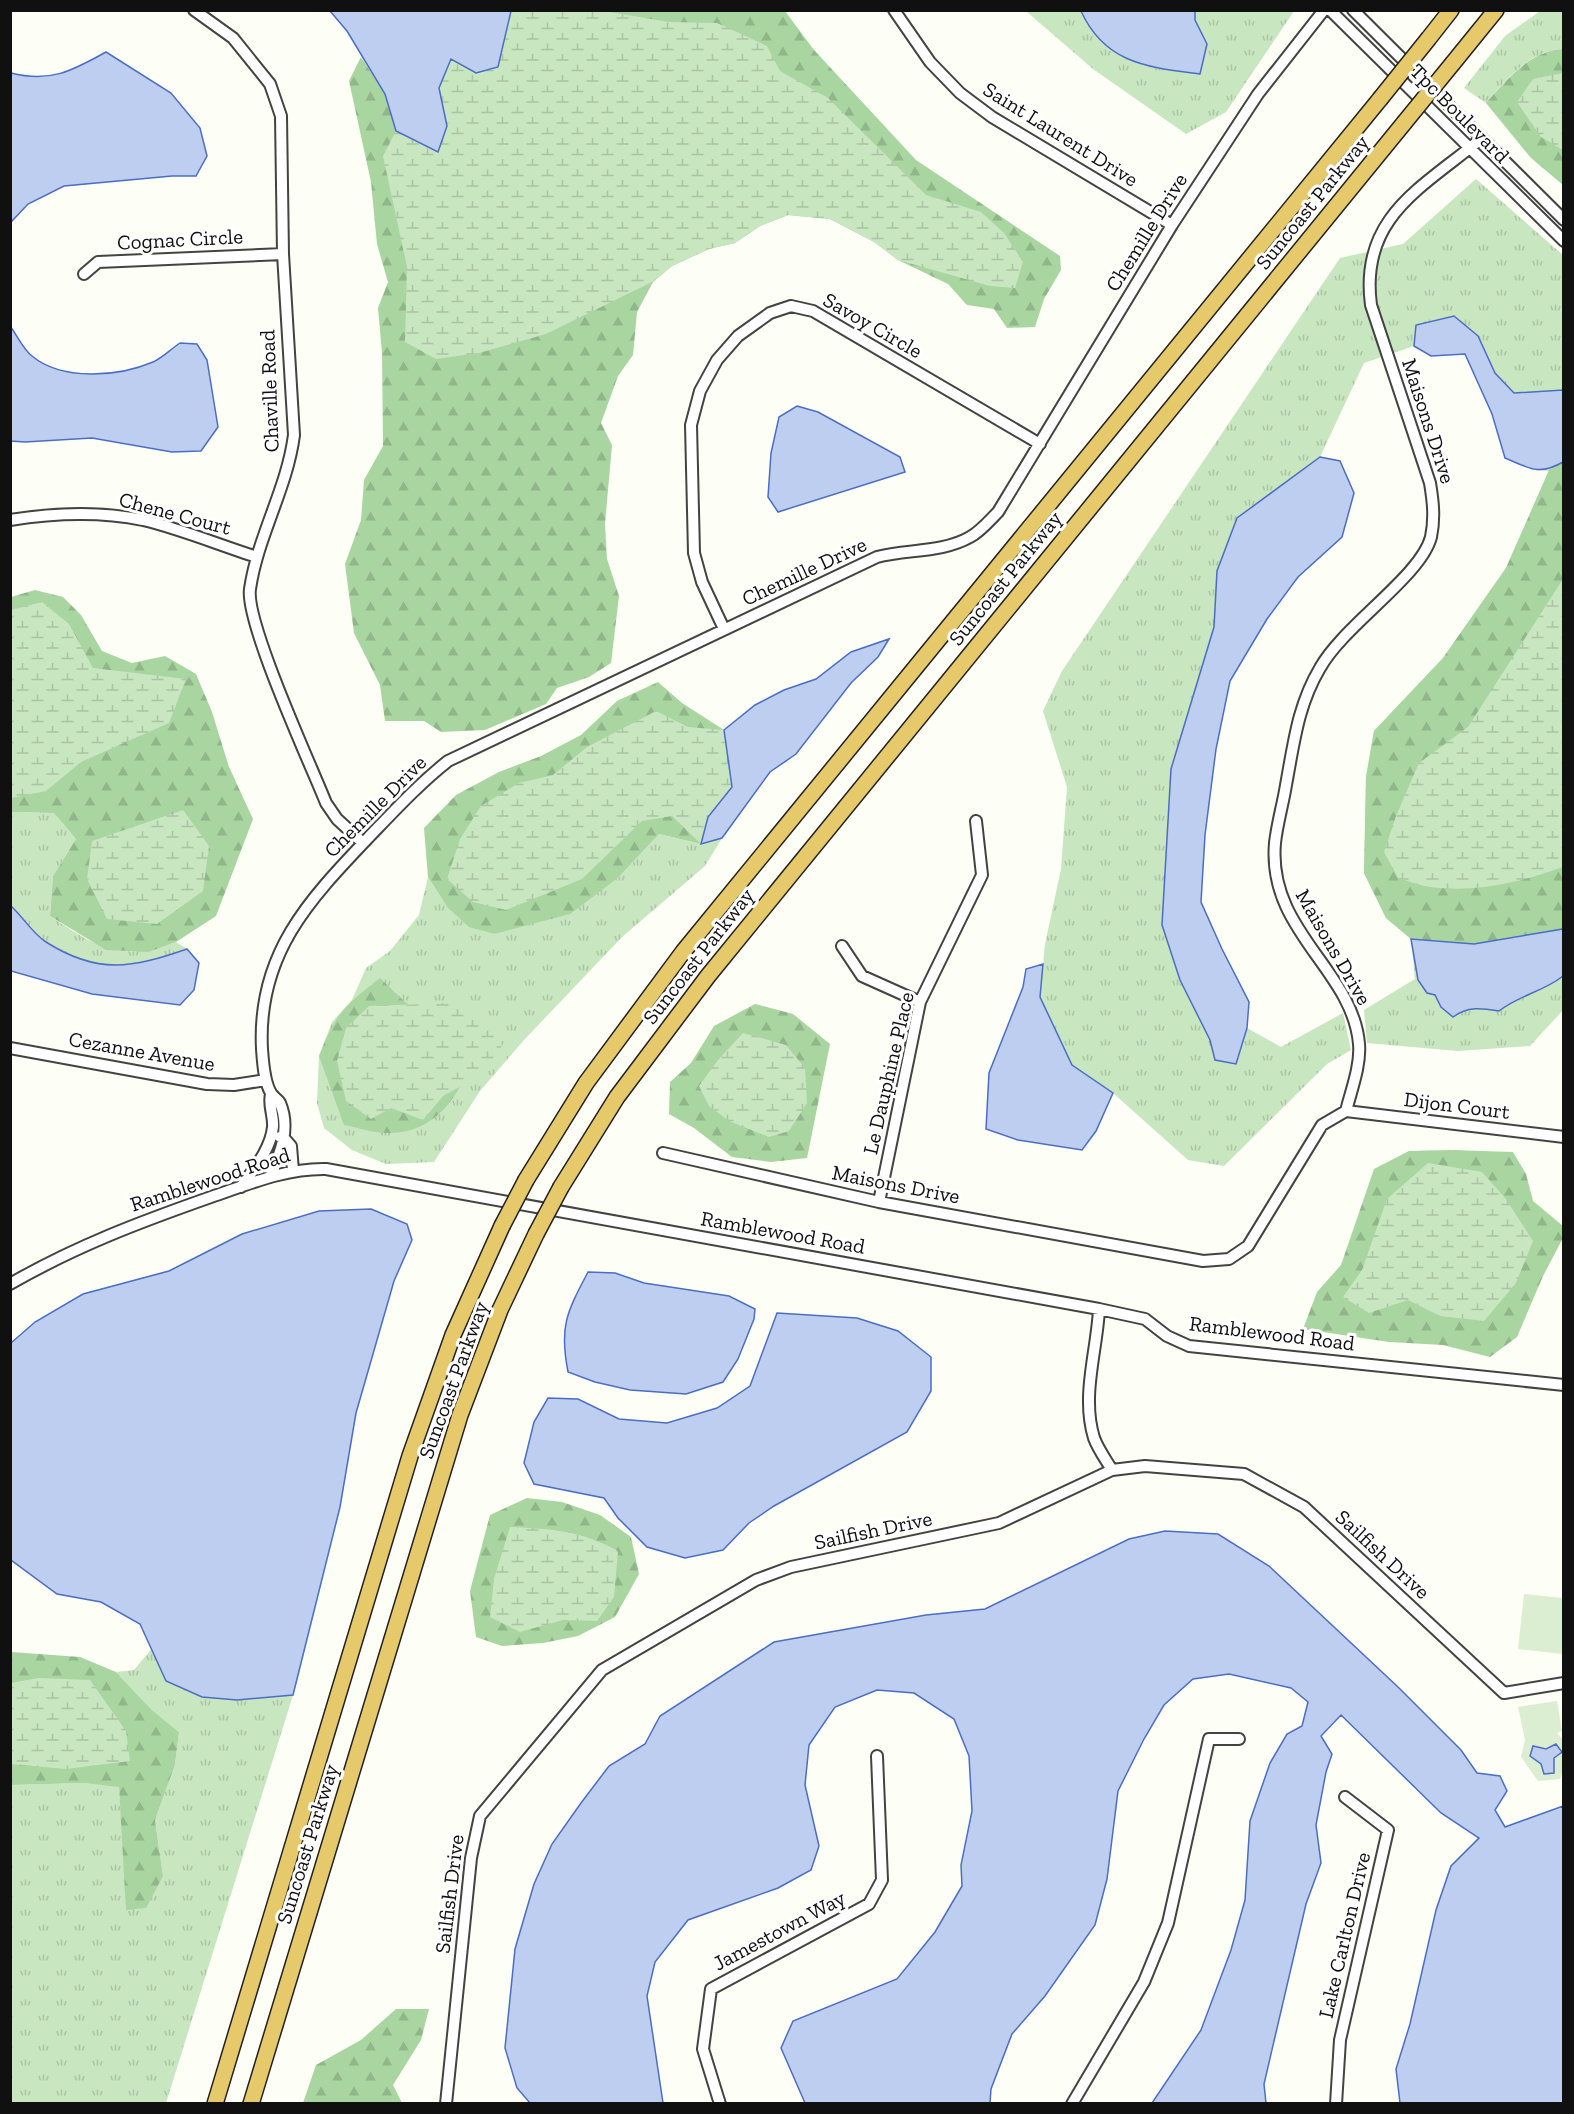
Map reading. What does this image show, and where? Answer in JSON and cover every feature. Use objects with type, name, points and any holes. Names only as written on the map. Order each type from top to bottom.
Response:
[{"type":"highway","name":"Suncoast Parkway","points":[[215,2103],[410,1456],[453,1335],[526,1180],[586,1083],[683,952],[1451,10]]},
{"type":"highway","name":"Suncoast Parkway","points":[[251,2103],[460,1415],[496,1319],[561,1187],[617,1097],[676,1016],[1496,10]]},
{"type":"street","name":"Chaville Road","points":[[194,10],[233,38],[270,84],[281,116],[282,254],[294,435],[290,465],[257,557],[250,592],[255,626],[326,803],[337,819],[363,843]]},
{"type":"street","name":"Saint Laurent Drive","points":[[894,10],[930,62],[960,93],[993,117],[1172,225]]},
{"type":"street","name":"Chemille Drive","points":[[271,1137],[273,1126],[268,1105],[271,1094],[262,1049],[262,1017],[268,985],[278,954],[308,902],[363,843],[423,781],[448,761],[877,557],[900,551],[943,548],[971,537],[999,512],[1172,225],[1258,94],[1324,10]]},
{"type":"street","name":"Tpc Boulevard","points":[[1330,10],[1563,241]]},
{"type":"street","name":"Tpc Boulevard","points":[[1353,10],[1563,220]]},
{"type":"street","name":"Maisons Drive","points":[[663,1153],[879,1202],[1203,1261],[1229,1259],[1248,1246],[1322,1125],[1346,1111],[1359,1046],[1353,1014],[1287,911],[1276,879],[1275,843],[1303,699],[1321,665],[1348,629],[1416,565],[1431,538],[1434,508],[1430,483],[1371,305],[1367,279],[1378,237],[1401,202],[1482,138]]},
{"type":"street","name":"Cognac Circle","points":[[84,274],[98,262],[282,254]]},
{"type":"street","name":"Savoy Circle","points":[[724,629],[702,582],[694,553],[691,425],[700,391],[717,360],[738,336],[770,313],[791,306],[813,311],[1040,444]]},
{"type":"street","name":"Chene Court","points":[[10,520],[47,514],[103,514],[144,520],[257,557]]},
{"type":"street","name":"Le Dauphine Place","points":[[879,1202],[920,1002],[982,875],[976,821]]},
{"type":"street","points":[[842,946],[862,976],[920,1002]]},
{"type":"street","name":"Cezanne Avenue","points":[[10,1048],[207,1084],[234,1085],[267,1080]]},
{"type":"street","name":"Chemille Drive","points":[[270,1177],[284,1138],[279,1101],[271,1094]]},
{"type":"street","name":"Dijon Court","points":[[1346,1111],[1563,1137]]},
{"type":"street","points":[[241,1187],[271,1137],[284,1138]]},
{"type":"street","name":"Chemille Drive","points":[[284,1138],[291,1146],[293,1170]]},
{"type":"street","name":"Ramblewood Road","points":[[10,1284],[47,1263],[113,1232],[293,1170],[326,1169],[1099,1309],[1145,1319],[1167,1336],[1188,1346],[1563,1385]]},
{"type":"street","points":[[1099,1309],[1098,1335],[1089,1392],[1090,1415],[1095,1439],[1112,1470]]},
{"type":"street","name":"Sailfish Drive","points":[[446,2103],[471,1858],[480,1815],[602,1670],[756,1580],[791,1567],[999,1523],[1112,1470],[1145,1466],[1244,1474],[1304,1508],[1504,1693],[1563,1683]]},
{"type":"street","points":[[1072,2103],[1144,1982],[1168,1923],[1209,1739],[1239,1739]]},
{"type":"street","name":"Jamestown Way","points":[[720,2103],[703,2049],[711,1989],[869,1904],[882,1881],[878,1756]]},
{"type":"street","name":"Lake Carlton Drive","points":[[1336,2103],[1340,2040],[1388,1830],[1345,1797]]},
{"type":"green space","points":[[511,11],[785,11],[814,50],[916,160],[1060,256],[1061,270],[1044,299],[1035,327],[1007,328],[994,309],[967,305],[948,284],[898,260],[874,242],[830,219],[788,215],[760,226],[735,243],[709,249],[672,266],[653,282],[637,312],[633,355],[618,376],[601,423],[612,445],[605,524],[607,559],[619,596],[611,663],[589,677],[557,688],[546,704],[485,730],[441,732],[424,721],[385,721],[380,685],[354,633],[345,564],[361,520],[364,480],[383,446],[382,353],[378,308],[388,282],[377,244],[371,182],[349,81],[361,57],[385,94],[396,131],[507,34]]},
{"type":"green space","points":[[511,11],[604,11],[669,22],[717,23],[767,46],[780,71],[828,98],[926,195],[981,212],[1004,233],[1023,262],[1015,288],[990,286],[898,260],[874,242],[830,219],[788,215],[760,226],[735,243],[709,249],[672,266],[652,282],[546,334],[479,353],[436,359],[405,342],[407,267],[383,156],[396,131],[438,152],[447,126],[439,88],[451,58],[476,73],[498,67]]},
{"type":"green space","points":[[1026,11],[1294,11],[1226,112],[1186,134],[1093,69]]},
{"type":"green space","points":[[1540,11],[1563,11],[1563,49],[1540,55],[1520,67],[1486,103],[1464,88],[1505,36]]},
{"type":"green space","points":[[1563,49],[1563,185],[1531,158],[1486,103],[1520,68],[1540,55]]},
{"type":"green space","points":[[1564,73],[1563,150],[1541,137],[1517,102],[1533,79]]},
{"type":"green space","points":[[1476,179],[1563,255],[1563,1010],[1530,1046],[1458,1051],[1367,1043],[1364,1010],[1415,979],[1411,939],[1386,918],[1364,873],[1366,777],[1374,731],[1443,658],[1506,568],[1549,471],[1533,470],[1505,458],[1492,414],[1465,354],[1431,356],[1414,346],[1364,363],[1320,457],[1237,518],[1217,571],[1214,627],[1171,769],[1167,846],[1215,1060],[1236,1064],[1247,1028],[1281,1047],[1343,1013],[1351,1050],[1327,1064],[1224,1166],[1188,1160],[1113,1093],[1072,1066],[1040,997],[1045,944],[1061,869],[1067,787],[1043,711],[1062,671],[1340,258],[1403,244]]},
{"type":"green space","points":[[1563,462],[1563,929],[1474,944],[1411,939],[1386,918],[1364,873],[1366,777],[1374,731],[1443,658],[1506,568],[1549,470]]},
{"type":"green space","points":[[1563,579],[1563,867],[1515,882],[1464,889],[1430,887],[1398,878],[1384,852],[1396,816],[1419,763],[1468,727]]},
{"type":"green space","points":[[35,590],[63,597],[81,615],[102,651],[132,663],[165,656],[196,674],[212,712],[229,767],[253,819],[216,916],[176,942],[148,952],[106,950],[50,916],[53,876],[76,839],[54,813],[11,812],[11,597]]},
{"type":"green space","points":[[42,602],[69,624],[93,668],[186,679],[169,723],[81,762],[46,791],[11,798],[11,610]]},
{"type":"green space","points":[[658,682],[682,703],[724,730],[732,787],[708,817],[701,844],[659,834],[619,877],[570,914],[494,934],[469,927],[448,908],[428,877],[424,828],[456,795],[499,772],[541,756],[581,735],[617,701]]},
{"type":"green space","points":[[656,711],[688,727],[724,730],[732,787],[708,817],[701,844],[672,816],[642,821],[582,879],[506,910],[473,902],[447,879],[460,839],[481,806],[519,783],[553,775],[587,747]]},
{"type":"green space","points":[[183,810],[209,846],[203,891],[157,924],[107,919],[87,879],[92,841]]},
{"type":"green space","points":[[11,812],[54,813],[76,839],[53,876],[50,916],[96,944],[110,948],[139,951],[176,942],[187,949],[132,964],[99,964],[65,953],[41,939],[11,906]]},
{"type":"green space","points":[[659,834],[701,844],[722,838],[705,866],[622,937],[524,1040],[480,1091],[434,1162],[386,1164],[352,1150],[324,1128],[317,1103],[319,1056],[332,1022],[352,1000],[366,968],[390,951],[419,915],[428,877],[455,914],[471,925],[494,934],[619,877]]},
{"type":"green space","points":[[380,978],[405,1002],[439,1028],[466,1074],[453,1098],[435,1117],[425,1124],[400,1132],[381,1133],[344,1125],[319,1056],[342,1011]]},
{"type":"green space","points":[[451,1003],[508,1037],[482,1075],[443,1096],[423,1120],[391,1108],[371,1119],[346,1101],[337,1061],[346,1028],[369,1006]]},
{"type":"green space","points":[[755,1004],[793,1014],[830,1044],[807,1158],[771,1162],[732,1157],[694,1128],[669,1114],[670,1082],[691,1063],[714,1026]]},
{"type":"green space","points":[[743,1033],[786,1045],[805,1068],[807,1103],[789,1131],[769,1137],[729,1121],[709,1106],[699,1086],[718,1060]]},
{"type":"green space","points":[[1409,1151],[1513,1152],[1526,1174],[1533,1201],[1563,1226],[1563,1238],[1543,1276],[1517,1337],[1490,1357],[1443,1345],[1389,1342],[1303,1329],[1317,1292],[1341,1265],[1374,1169]]},
{"type":"green space","points":[[1428,1163],[1482,1172],[1506,1199],[1533,1241],[1516,1283],[1484,1321],[1440,1316],[1408,1300],[1369,1313],[1343,1297],[1362,1270],[1387,1199]]},
{"type":"green space","points":[[527,1498],[562,1502],[600,1515],[631,1537],[639,1574],[615,1617],[578,1636],[543,1643],[502,1646],[476,1637],[470,1591],[490,1515]]},
{"type":"green space","points":[[510,1527],[566,1532],[591,1539],[618,1551],[614,1597],[597,1621],[563,1620],[520,1632],[490,1617],[494,1579]]},
{"type":"green space","points":[[1524,1594],[1563,1598],[1563,1654],[1518,1649]]},
{"type":"green space","points":[[153,1647],[166,1681],[237,1700],[293,1695],[166,2103],[11,2104],[11,1785],[84,1783],[119,1786],[121,1817],[163,1876],[155,1820],[175,1765],[179,1732],[152,1710],[116,1672],[134,1670]]},
{"type":"green space","points":[[11,1652],[80,1657],[116,1672],[152,1710],[179,1732],[175,1765],[155,1820],[163,1876],[146,1908],[126,1910],[119,1787],[84,1783],[11,1785]]},
{"type":"green space","points":[[38,1678],[90,1680],[126,1731],[130,1761],[66,1769],[11,1764],[11,1683]]},
{"type":"green space","points":[[1557,1701],[1562,1731],[1557,1733],[1564,1741],[1563,1770],[1560,1779],[1538,1781],[1521,1757],[1525,1740],[1518,1707]]},
{"type":"green space","points":[[396,2009],[429,2009],[421,2040],[393,2085],[402,2103],[303,2103],[316,2065],[361,2040]]},
{"type":"water","points":[[330,11],[511,11],[498,67],[476,73],[451,59],[439,88],[447,126],[438,152],[396,131],[385,94],[347,31]]},
{"type":"water","points":[[1081,11],[1195,11],[1195,20],[1207,44],[1200,74],[1163,69],[1130,60],[1102,42],[1091,29]]},
{"type":"water","points":[[106,52],[171,93],[200,128],[207,156],[196,176],[172,176],[64,186],[28,204],[11,222],[11,73],[25,76],[49,76],[71,70]]},
{"type":"water","points":[[1454,316],[1478,336],[1495,373],[1514,393],[1563,390],[1563,462],[1540,470],[1505,458],[1492,414],[1465,354],[1431,356],[1414,346],[1416,325]]},
{"type":"water","points":[[10,326],[32,356],[44,364],[74,373],[124,371],[153,362],[180,343],[197,344],[207,360],[218,427],[201,451],[172,452],[92,438],[11,441]]},
{"type":"water","points":[[797,406],[818,412],[900,457],[905,472],[778,512],[768,497],[771,453],[779,417]]},
{"type":"water","points":[[1320,457],[1340,461],[1354,493],[1342,537],[1298,577],[1267,619],[1230,681],[1216,749],[1205,835],[1201,902],[1249,1002],[1247,1028],[1236,1064],[1215,1060],[1210,1040],[1180,980],[1162,925],[1171,769],[1214,627],[1217,571],[1237,518]]},
{"type":"water","points":[[889,639],[878,657],[851,683],[796,754],[770,772],[722,838],[701,844],[708,817],[732,787],[724,730],[755,705],[784,690],[816,679],[851,652]]},
{"type":"water","points":[[11,906],[41,939],[82,960],[99,964],[132,964],[187,949],[199,963],[194,990],[180,1005],[92,994],[11,971]]},
{"type":"water","points":[[1563,929],[1563,976],[1499,1011],[1475,1009],[1464,1011],[1453,1017],[1441,1007],[1435,995],[1427,993],[1418,980],[1411,939],[1474,944]]},
{"type":"water","points":[[1043,964],[1040,997],[1072,1065],[1113,1093],[1096,1131],[1082,1150],[1018,1140],[986,1129],[989,1073],[1023,987],[1026,969]]},
{"type":"water","points":[[371,1209],[407,1224],[412,1240],[394,1281],[356,1413],[340,1507],[293,1695],[237,1700],[202,1697],[166,1681],[140,1624],[101,1602],[57,1594],[11,1560],[11,1343],[35,1322],[83,1294],[169,1271],[242,1234],[319,1211]]},
{"type":"water","points":[[588,1272],[615,1273],[644,1283],[729,1296],[755,1309],[754,1319],[738,1359],[723,1382],[686,1394],[630,1390],[595,1382],[568,1372],[564,1343],[567,1320]]},
{"type":"water","points":[[777,1313],[857,1318],[898,1331],[931,1357],[931,1391],[907,1432],[774,1506],[749,1523],[723,1550],[685,1558],[647,1547],[618,1518],[604,1498],[534,1484],[524,1463],[534,1422],[548,1398],[578,1399],[619,1419],[667,1423],[717,1408],[750,1386]]},
{"type":"water","points":[[1165,1531],[1218,1534],[1269,1566],[1398,1687],[1461,1750],[1477,1773],[1500,1776],[1507,1791],[1495,1810],[1505,1827],[1563,1806],[1563,2103],[1400,2103],[1396,2069],[1410,2024],[1436,1910],[1451,1866],[1479,1838],[1441,1813],[1341,1715],[1321,1736],[1332,1754],[1326,1772],[1316,1825],[1321,1863],[1306,1904],[1264,2084],[1266,2103],[1152,2103],[1201,2030],[1231,1950],[1245,1900],[1250,1821],[1270,1763],[1287,1734],[1302,1726],[1308,1702],[1291,1688],[1229,1674],[1193,1679],[1164,1705],[1144,1739],[1118,1791],[1107,1879],[1095,1925],[1045,1996],[1012,2034],[991,2089],[990,2103],[805,2103],[781,2048],[793,2021],[897,1979],[935,1932],[962,1886],[961,1865],[972,1811],[969,1756],[954,1719],[914,1693],[877,1690],[835,1707],[809,1745],[805,1785],[819,1846],[811,1870],[778,1888],[688,1920],[655,1962],[647,1996],[663,2103],[530,2103],[517,2088],[505,2048],[515,1949],[534,1884],[552,1844],[581,1803],[609,1766],[645,1744],[660,1716],[774,1642],[926,1615],[985,1609],[1129,1539]]},
{"type":"water","points":[[1556,1744],[1562,1752],[1554,1758],[1554,1773],[1544,1774],[1541,1764],[1530,1756],[1533,1746],[1546,1749]]}]
